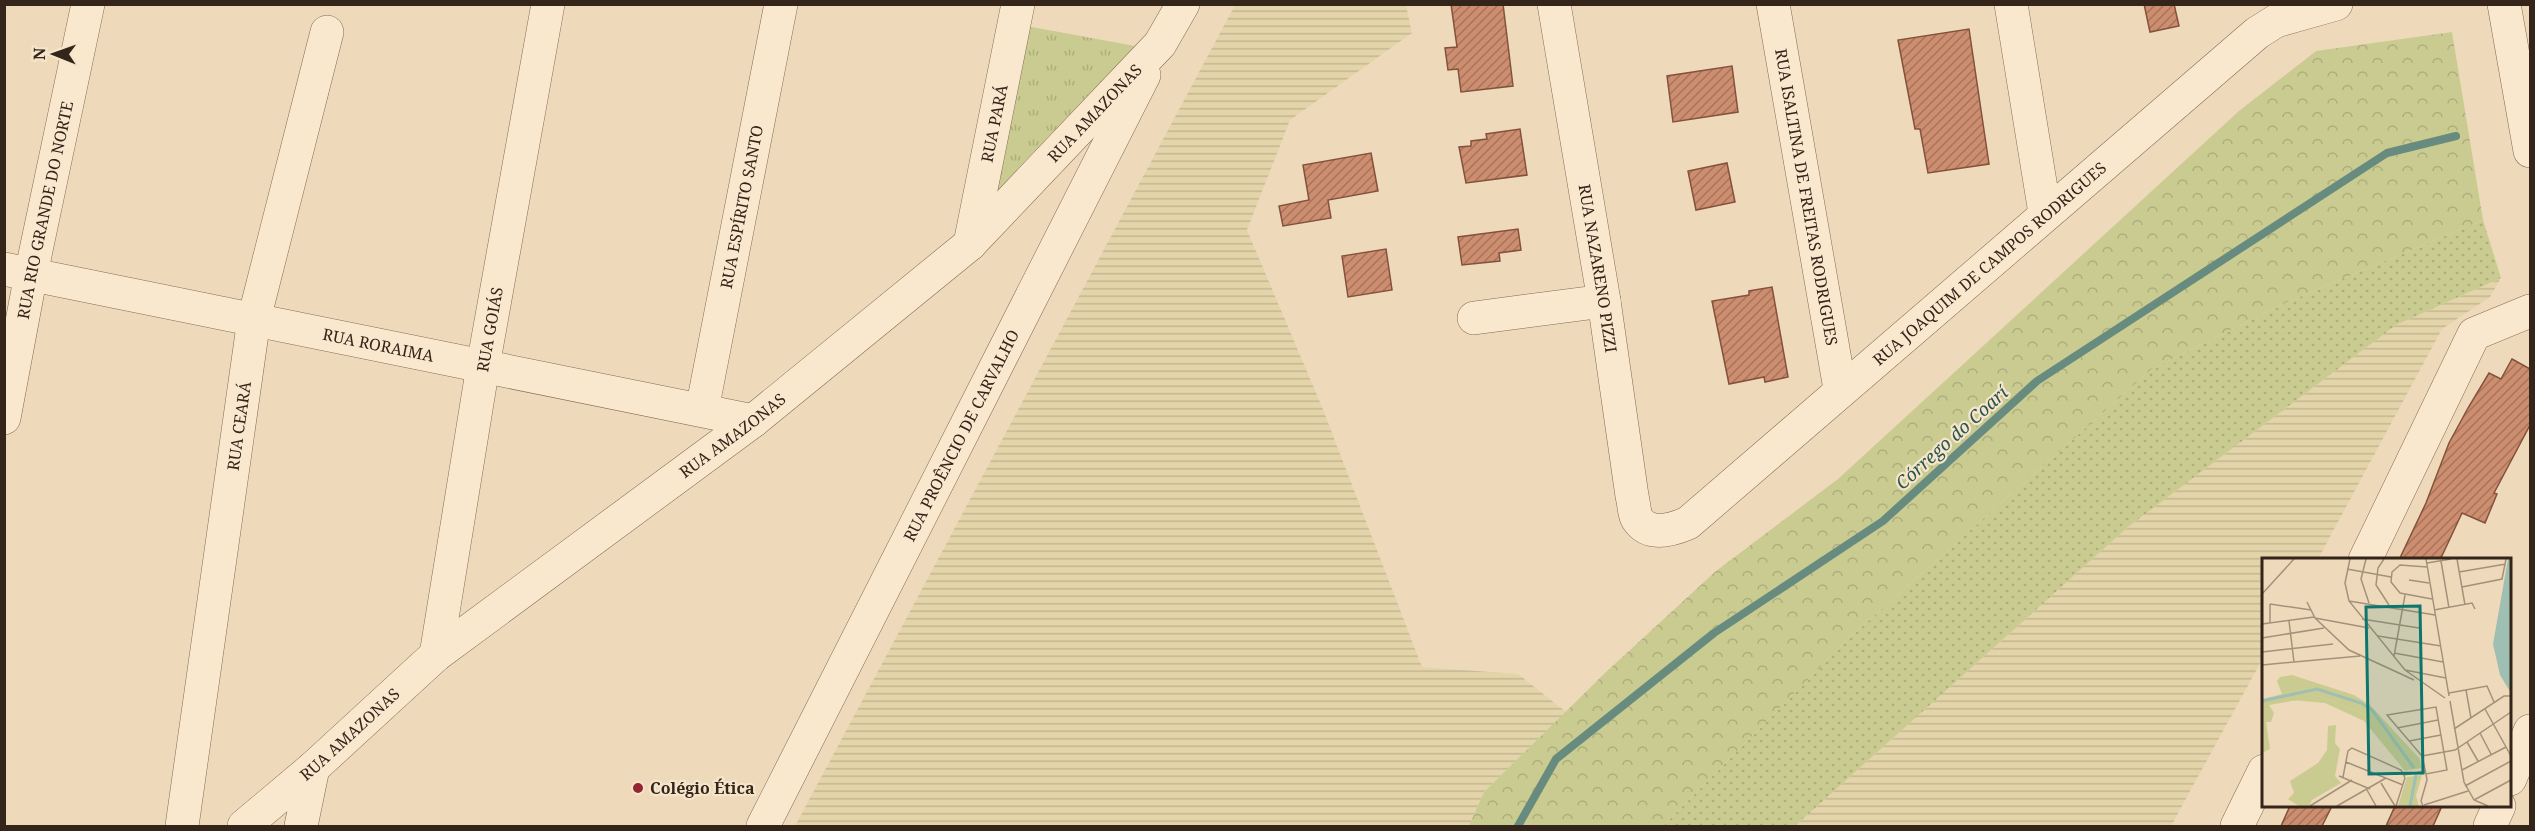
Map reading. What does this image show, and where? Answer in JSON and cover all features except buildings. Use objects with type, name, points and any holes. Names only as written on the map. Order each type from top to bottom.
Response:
[{"type":"street","name":"RUA RIO GRANDE DO NORTE","points":[[6,406],[18,272],[88,4]]},
{"type":"street","name":"RUA GOIÁS","points":[[436,655],[483,366],[548,4]]},
{"type":"street","name":"RUA ESPÍRITO SANTO","points":[[702,410],[780,4]]},
{"type":"street","name":"RUA PARÁ","points":[[970,244],[1018,4]]},
{"type":"street","name":"RUA AMAZONAS","points":[[244,826],[313,768],[436,655],[753,421],[970,244],[1160,44],[1183,4]]},
{"type":"street","name":"RUA NAZARENO PIZZI","points":[[1554,4],[1604,301],[1632,496],[1637,520],[1648,528]]},
{"type":"street","name":"RUA ISALTINA DE FREITAS RODRIGUES","points":[[1773,4],[1840,389]]},
{"type":"street","points":[[2011,4],[2045,213]]},
{"type":"street","name":"RUA JOAQUIM DE CAMPOS RODRIGUES","points":[[1648,528],[1671,530],[1688,523],[1840,389],[2257,33],[2274,13],[2336,4]]},
{"type":"street","points":[[2504,4],[2530,151]]},
{"type":"street","name":"RUA CEARÁ","points":[[182,826],[254,320],[327,32]]},
{"type":"street","name":"RUA PROÊNCIO DE CARVALHO","points":[[763,826],[1160,44]]},
{"type":"street","name":"RUA RORAIMA","points":[[18,272],[753,421]]},
{"type":"street","points":[[1474,318],[1604,301]]},
{"type":"street","points":[[2366,558],[2474,334],[2530,310]]},
{"type":"street","points":[[2512,767],[2530,730]]},
{"type":"street","points":[[301,826],[313,768]]},
{"type":"street","points":[[2237,826],[2262,775]]},
{"type":"street","points":[[2490,826],[2499,807]]},
{"type":"shaded area","points":[[1235,5],[1406,5],[1412,33],[1290,120],[1247,230],[1322,407],[1422,667],[1518,674],[1566,712],[1484,792],[1469,826],[795,826]]},
{"type":"shaded area","points":[[2501,278],[2490,297],[2442,329],[2319,558],[2262,558],[2262,660],[2171,826],[1795,826],[2128,527],[2396,325]]},
{"type":"green space","points":[[1021,25],[1146,48],[988,207]]},
{"type":"green space","points":[[2452,32],[2483,220],[2285,303],[2152,369],[1849,638],[1663,826],[1469,826],[1484,792],[1605,673],[1716,571],[1838,479],[2239,111],[2316,51]]},
{"type":"green space","points":[[2483,220],[2501,278],[2396,325],[2128,527],[1795,826],[1663,826],[1849,638],[2152,369],[2285,303]]},
{"type":"waterway","name":"Córrego do Coarí","points":[[1518,826],[1556,759],[1714,633],[1883,521],[2037,381],[2387,153],[2456,136]]},
{"type":"place","name":"Colégio Ética","points":[[638,788]]}]
